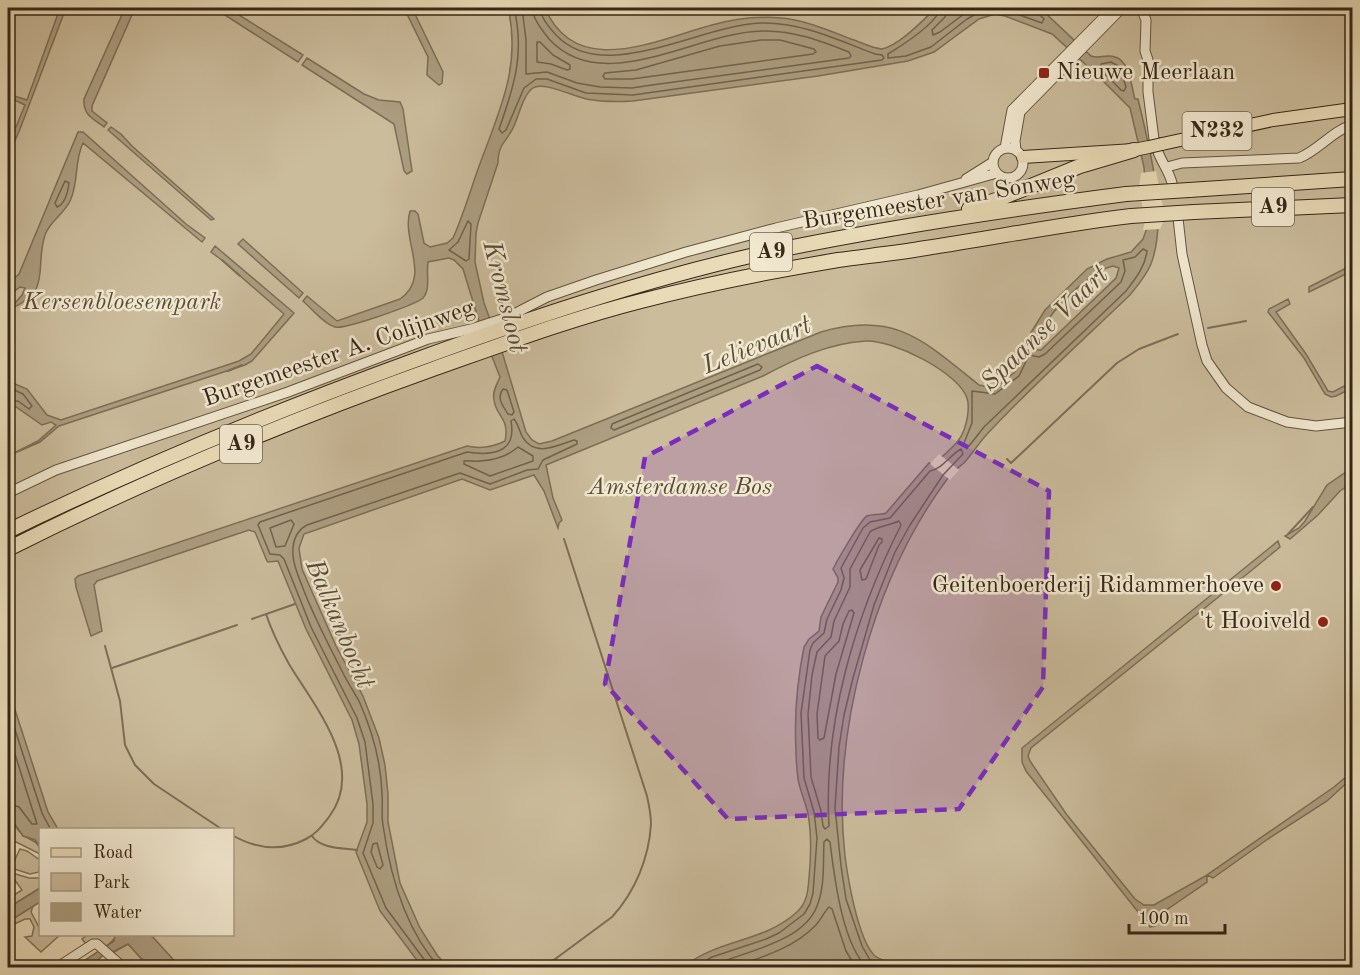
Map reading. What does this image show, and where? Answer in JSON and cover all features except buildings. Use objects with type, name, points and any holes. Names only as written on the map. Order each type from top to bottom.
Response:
[{"type":"highway","name":"A9","points":[[921,223],[999,199],[1069,170],[1134,150]]},
{"type":"highway","name":"Burgemeester van Sonweg","points":[[8,531],[170,456],[469,335],[510,321],[624,290],[758,255],[921,223],[1126,194],[1353,178]]},
{"type":"highway","name":"Burgemeester van Sonweg","points":[[8,549],[74,516],[208,457],[354,397],[516,339],[640,301],[733,280],[840,260],[1077,223],[1131,216],[1353,205]]},
{"type":"main road","name":"N232","points":[[1020,154],[1134,150],[1273,120],[1353,109]]},
{"type":"street","points":[[1086,40],[1113,8]]},
{"type":"street","points":[[1067,59],[1020,112],[1015,141],[1023,168],[1017,176],[1006,178],[997,173],[993,162],[995,156],[1005,148],[1012,110],[1086,40],[1122,8]]},
{"type":"street","points":[[1141,8],[1146,20],[1145,51],[1148,60]]},
{"type":"street","points":[[1149,8],[1152,23],[1148,60],[1148,92],[1161,161],[1167,167],[1172,183]]},
{"type":"street","points":[[1167,167],[1192,163],[1299,158],[1311,153],[1337,132],[1353,125]]},
{"type":"street","points":[[1005,148],[1020,154]]},
{"type":"street","name":"Burgemeester A. Colijnweg","points":[[962,182],[993,162]]},
{"type":"street","name":"Burgemeester A. Colijnweg","points":[[510,321],[565,291],[686,252],[776,228],[936,191],[997,173]]},
{"type":"street","points":[[1178,219],[1182,254],[1202,345],[1207,361],[1226,388],[1248,407],[1287,422],[1316,426],[1353,422]]},
{"type":"street","name":"Burgemeester A. Colijnweg","points":[[8,493],[70,465],[288,392],[428,339],[469,335]]},
{"type":"street","points":[[56,968],[93,944],[105,950],[124,968]]},
{"type":"highlighted area","points":[[817,366],[1049,491],[1043,687],[959,809],[728,819],[605,684],[645,457]]},
{"type":"green space","name":"Amsterdamse Bos","points":[[8,8],[1352,8],[1352,967],[179,967],[150,936],[234,936],[234,828],[51,828],[8,711]]},
{"type":"green space","points":[[8,814],[20,832],[36,843],[39,854],[8,838]]},
{"type":"green space","points":[[20,849],[39,859],[39,872],[30,874],[11,868]]},
{"type":"green space","points":[[9,872],[29,878],[39,878],[39,889],[8,908],[8,899],[22,890]]},
{"type":"green space","points":[[33,906],[31,912],[39,927],[39,936],[59,936],[41,952],[25,937],[32,936],[34,927],[30,919],[8,927],[8,922]]},
{"type":"green space","points":[[86,936],[115,936],[107,946],[86,944],[82,939]]},
{"type":"green space","points":[[128,944],[149,967],[130,967],[107,951],[114,952]]},
{"type":"water","points":[[60,8],[66,8],[8,157],[8,148],[15,130],[8,125],[8,122],[16,127],[25,105],[8,97],[8,94],[27,100]]},
{"type":"water","points":[[125,8],[135,8],[92,106],[92,111],[107,123],[104,127],[87,113],[84,99]]},
{"type":"water","points":[[214,8],[228,8],[303,55],[298,62]]},
{"type":"water","points":[[404,8],[412,8],[443,72],[442,83],[439,85],[427,75],[428,57]]},
{"type":"water","points":[[508,8],[545,8],[559,30],[577,43],[597,49],[620,49],[644,45],[729,21],[772,17],[808,23],[882,49],[904,37],[936,8],[1040,8],[1091,56],[1115,57],[1124,63],[1127,69],[1135,99],[1138,99],[1158,203],[1156,245],[1151,264],[1130,295],[1024,396],[948,478],[921,518],[898,562],[863,658],[852,709],[845,759],[842,809],[845,856],[855,909],[864,937],[875,956],[891,964],[892,967],[684,967],[711,951],[770,930],[797,912],[805,901],[809,883],[811,838],[808,814],[798,779],[795,725],[804,647],[809,639],[819,631],[821,617],[838,582],[833,569],[860,524],[867,516],[886,513],[929,463],[934,465],[955,445],[962,435],[967,419],[968,402],[961,388],[938,368],[907,352],[878,342],[866,341],[826,348],[546,465],[553,498],[562,520],[558,528],[544,491],[534,475],[490,490],[462,479],[304,534],[299,548],[302,569],[336,646],[363,696],[379,738],[385,765],[388,822],[400,883],[420,928],[437,955],[448,967],[422,967],[380,911],[356,852],[367,822],[367,804],[359,744],[352,720],[306,629],[278,561],[267,561],[255,532],[249,530],[97,581],[94,585],[102,631],[91,636],[76,587],[75,579],[78,576],[467,446],[486,447],[505,441],[506,427],[495,406],[494,397],[500,377],[482,331],[463,269],[454,260],[449,258],[428,262],[428,286],[423,298],[394,311],[351,325],[335,327],[331,325],[322,320],[303,301],[307,296],[337,321],[400,299],[409,290],[414,280],[414,258],[408,222],[410,211],[418,214],[424,243],[430,247],[447,243],[453,238],[506,90],[512,50],[512,30]],"holes":[[[995,14],[1052,34],[1130,108],[1144,167],[1148,225],[1143,239],[1131,252],[1107,259],[1087,269],[1045,310],[1030,334],[1021,362],[1015,372],[994,388],[979,385],[942,355],[908,334],[870,325],[847,326],[821,332],[552,441],[539,444],[532,440],[526,432],[503,355],[484,303],[475,262],[478,223],[501,147],[514,126],[524,100],[533,88],[543,86],[586,99],[633,101],[818,76],[908,61],[934,52],[979,19]],[[1113,266],[1119,268],[1116,278],[1041,350],[1036,350],[1035,346],[1042,329],[1060,305],[1087,280]]]},
{"type":"water","points":[[307,58],[364,94],[379,100],[400,102],[412,171],[407,174],[404,171],[394,124],[302,65]]},
{"type":"water","points":[[111,127],[214,219],[211,220],[108,130]]},
{"type":"water","points":[[78,132],[83,132],[186,224],[205,238],[202,242],[83,143],[78,157],[73,194],[45,235],[37,287],[32,295],[10,309],[25,288],[20,287],[8,296],[8,284],[19,274]]},
{"type":"water","points":[[243,239],[303,293],[299,298],[238,244]]},
{"type":"water","points":[[215,246],[294,313],[252,361],[59,426],[40,442],[8,456],[38,441],[56,425],[51,422],[42,425],[16,407],[8,407],[8,381],[27,389],[47,415],[61,420],[239,361],[251,354],[284,314],[211,252]]},
{"type":"water","points":[[1352,265],[1352,271],[1309,292],[1309,287]]},
{"type":"water","points":[[1288,299],[1290,304],[1276,312],[1306,354],[1328,391],[1333,392],[1352,382],[1352,388],[1336,396],[1331,397],[1325,394],[1304,358],[1268,312],[1269,309]]},
{"type":"water","points":[[1352,468],[1352,483],[1340,491],[1318,515],[1290,539],[1285,536],[1299,528],[1305,521],[1327,485]]},
{"type":"water","points":[[1278,541],[1280,547],[1031,748],[1028,756],[1067,815],[1135,899],[1144,905],[1154,905],[1207,875],[1207,882],[1165,911],[1155,926],[1150,927],[1026,771],[1022,762],[1022,748]]},
{"type":"water","points":[[8,688],[48,812],[57,828],[39,828],[39,846],[35,840],[23,836],[8,814]]},
{"type":"water","points":[[1352,766],[1352,778],[1327,801],[1213,878],[1207,875],[1334,787],[1347,776]]},
{"type":"water","points":[[39,889],[39,903],[8,922],[8,908]]},
{"type":"water","points":[[115,936],[152,936],[180,967],[149,967],[128,944],[113,952],[109,950],[90,967],[73,968],[114,941]]},
{"type":"pier","points":[[1156,171],[1165,218],[1160,229],[1143,230],[1145,221],[1139,187],[1141,173]]},
{"type":"pier","points":[[939,454],[959,470],[950,480],[930,464]]},
{"type":"waterway","points":[[222,260],[240,276]]},
{"type":"waterway","points":[[1208,328],[1246,321]]},
{"type":"waterway","points":[[1007,459],[1011,463],[1117,363],[1139,349],[1178,334]]},
{"type":"waterway","points":[[228,371],[242,365]]},
{"type":"waterway","points":[[1288,534],[1313,507]]},
{"type":"waterway","points":[[543,968],[612,917],[628,897],[644,862],[651,824],[647,796],[564,539]]},
{"type":"waterway","points":[[252,619],[295,604]]},
{"type":"waterway","points":[[234,836],[259,846],[269,847],[287,846],[306,839],[316,832],[329,817],[339,798],[342,778],[340,758],[333,738],[286,658],[266,614]]},
{"type":"waterway","points":[[112,668],[237,625]]},
{"type":"waterway","points":[[105,646],[120,701],[125,745],[135,765],[154,784],[220,828]]},
{"type":"waterway","points":[[312,836],[326,846],[357,850]]},
{"type":"place","name":"Nieuwe Meerlaan","points":[[1044,73]]},
{"type":"place","name":"Geitenboerderij Ridammerhoeve","points":[[1276,586]]},
{"type":"place","name":"'t Hooiveld","points":[[1323,622]]},
{"type":"water label","name":"Kromsloot","points":[[504,297]]},
{"type":"water label","name":"Spaanse Vaart","points":[[1045,329]]},
{"type":"water label","name":"Lelievaart","points":[[757,346]]},
{"type":"water label","name":"Balkanbocht","points":[[339,624]]},
{"type":"park label","name":"Kersenbloesempark","points":[[122,303]]}]
